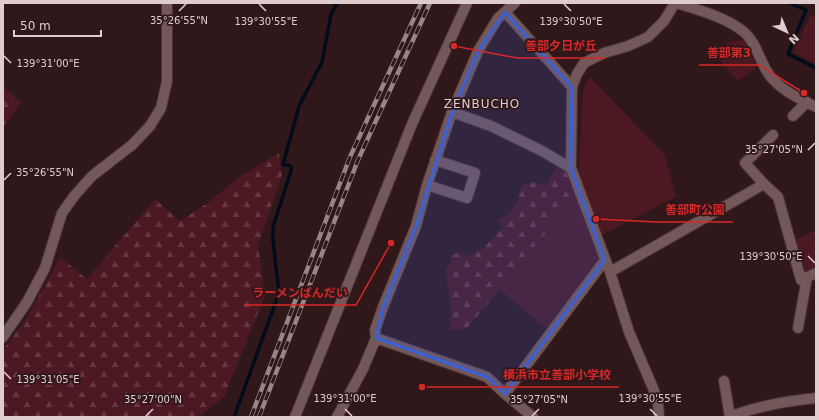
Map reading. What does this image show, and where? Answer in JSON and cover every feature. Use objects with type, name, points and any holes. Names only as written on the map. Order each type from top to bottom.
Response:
[{"type":"street","points":[[3,337],[27,302],[45,268],[62,213],[75,195],[92,176],[137,140],[150,126],[161,108],[167,81],[167,3]]},
{"type":"street","points":[[294,417],[412,124],[467,3]]},
{"type":"street","points":[[337,417],[364,369],[376,338],[375,330],[416,226],[427,185],[452,112],[478,51],[498,18],[515,3]]},
{"type":"street","points":[[659,417],[658,403],[653,388],[629,332],[610,272],[571,168],[572,87],[577,74],[584,63],[604,53],[628,46],[648,37],[664,21],[676,3],[706,12],[735,26],[745,33],[754,45],[770,76],[779,86],[811,104],[793,116]]},
{"type":"street","points":[[505,12],[572,87]]},
{"type":"street","points":[[452,112],[497,129],[542,151],[571,168]]},
{"type":"street","points":[[773,135],[745,163],[778,197],[801,280],[812,275]]},
{"type":"street","points":[[427,185],[467,198],[475,173],[435,160]]},
{"type":"street","points":[[610,272],[764,184]]},
{"type":"street","points":[[505,394],[605,260]]},
{"type":"street","points":[[798,328],[812,275]]},
{"type":"street","points":[[376,338],[487,377],[533,417]]},
{"type":"street","points":[[724,381],[729,417],[760,406],[792,400],[816,398]]},
{"type":"highlighted area","points":[[505,12],[572,87],[571,168],[605,260],[505,394],[487,377],[376,338],[383,307],[416,226],[452,112],[478,51]]},
{"type":"green space","points":[[811,14],[816,18],[816,64],[793,52]]},
{"type":"green space","points":[[744,40],[757,67],[738,81],[718,58],[728,42]]},
{"type":"green space","points":[[590,77],[665,155],[676,197],[592,240],[601,260],[548,330],[500,290],[577,194],[583,93],[585,84]]},
{"type":"green space","points":[[3,86],[21,103],[3,127]]},
{"type":"green space","points":[[279,153],[282,175],[258,245],[265,296],[224,397],[199,417],[3,417],[3,350],[28,316],[60,257],[87,279],[155,199],[180,221],[209,202],[241,176]]},
{"type":"green space","points":[[556,167],[568,173],[577,194],[500,290],[466,329],[449,330],[451,316],[446,270],[451,262],[451,256],[459,252],[469,256],[483,248],[504,227],[497,221],[512,210],[519,197],[522,185],[535,182],[546,186]]},
{"type":"green space","points":[[816,230],[816,269],[806,273],[802,270],[793,241]]},
{"type":"waterway","points":[[234,417],[279,293],[273,227],[291,171],[291,167],[289,165],[283,165],[299,106],[322,62],[331,14],[337,3]]},
{"type":"waterway","points":[[790,3],[806,10],[788,54],[816,68]]},
{"type":"railway","points":[[251,417],[350,157],[421,3]]},
{"type":"railway","points":[[259,417],[358,160],[430,3]]},
{"type":"place","name":"善部夕日が丘","points":[[454,46]]},
{"type":"place","name":"善部第3","points":[[804,93]]},
{"type":"place","name":"善部町公園","points":[[596,219]]},
{"type":"place","name":"ラーメンばんだい","points":[[391,243]]},
{"type":"place","name":"横浜市立善部小学校","points":[[422,387]]},
{"type":"district","name":"ZENBUCHO","points":[[482,104]]}]
